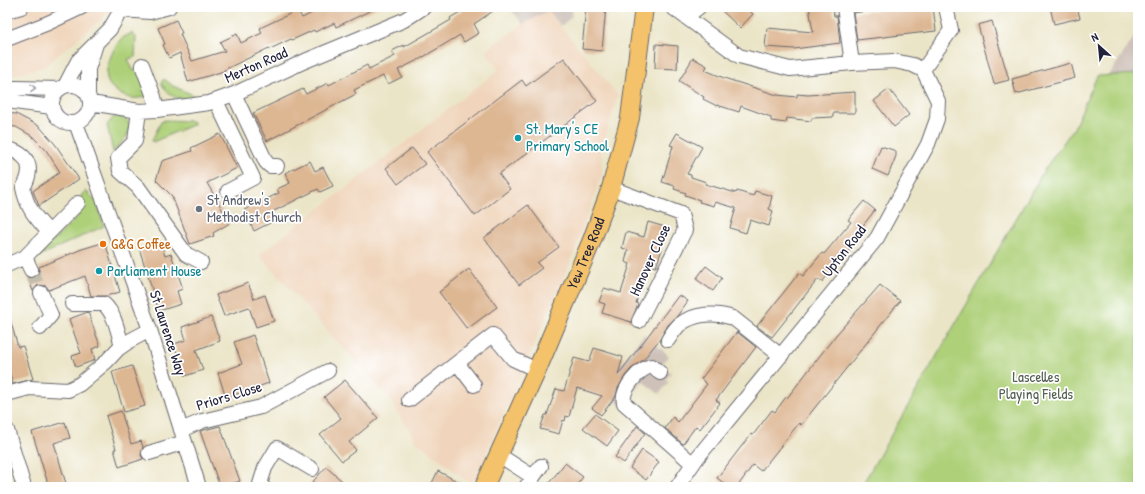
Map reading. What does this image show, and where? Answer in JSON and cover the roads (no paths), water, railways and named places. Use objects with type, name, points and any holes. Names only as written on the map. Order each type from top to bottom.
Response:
[{"type":"main road","name":"Yew Tree Road","points":[[484,487],[537,370],[592,240],[611,188],[630,118],[644,7]]},
{"type":"street","points":[[7,12],[21,7]]},
{"type":"street","points":[[7,39],[82,7]]},
{"type":"street","points":[[96,42],[88,69],[90,99],[89,112],[84,119],[76,123],[61,121],[55,115],[52,107],[52,100],[55,94],[63,87],[78,62],[96,42],[110,29],[121,9],[150,12],[169,7]]},
{"type":"street","name":"Merton Road","points":[[90,99],[139,111],[209,103],[234,94],[305,61],[404,20],[424,7]]},
{"type":"street","points":[[672,7],[739,56],[790,69],[852,63],[894,61],[914,65],[923,70],[951,30],[946,7]]},
{"type":"street","points":[[686,17],[699,7]]},
{"type":"street","points":[[844,7],[852,63]]},
{"type":"street","points":[[142,65],[154,97],[157,110]]},
{"type":"street","name":"Upton Road","points":[[680,486],[692,464],[878,238],[928,144],[937,119],[938,101],[923,70]]},
{"type":"street","points":[[7,89],[63,87],[74,85],[82,88],[90,99]]},
{"type":"street","points":[[234,94],[266,162],[270,166],[277,166]]},
{"type":"street","points":[[7,101],[52,107]]},
{"type":"street","points":[[216,101],[253,178],[228,191]]},
{"type":"street","points":[[139,111],[135,141],[118,158],[120,171],[138,187],[186,254],[201,262]]},
{"type":"street","name":"St Laurence Way","points":[[76,123],[150,330],[200,487]]},
{"type":"street","points":[[12,150],[20,153],[28,163],[29,178],[23,188],[26,200],[36,218],[49,232]]},
{"type":"street","name":"Hanover Close","points":[[611,188],[681,214],[686,230],[639,321]]},
{"type":"street","points":[[7,265],[24,257],[78,203]]},
{"type":"street","points":[[24,257],[31,270]]},
{"type":"street","points":[[40,328],[51,315],[41,293]]},
{"type":"street","points":[[72,304],[104,304],[109,308],[122,346]]},
{"type":"street","points":[[668,340],[678,326],[687,320],[706,315],[723,315],[733,318],[781,356]]},
{"type":"street","points":[[7,394],[29,388],[68,390],[80,384],[122,346],[150,330]]},
{"type":"street","points":[[409,400],[493,335],[513,359],[537,370]]},
{"type":"street","points":[[458,363],[474,385]]},
{"type":"street","points":[[660,372],[652,366],[646,367],[638,373],[624,392],[624,403],[692,464]]},
{"type":"street","name":"Priors Close","points":[[149,453],[183,436],[202,420],[261,406],[328,371]]},
{"type":"street","points":[[7,430],[24,487]]},
{"type":"street","points":[[259,486],[265,468],[277,448],[312,469]]},
{"type":"street","points":[[499,455],[533,477]]},
{"type":"tunnel","points":[[31,270],[41,293]]},
{"type":"place","name":"St. Mary's CE Primary School","points":[[518,138]]},
{"type":"place","name":"St Andrew's Methodist Church","points":[[199,209]]},
{"type":"place","name":"G&G Coffee","points":[[103,244]]},
{"type":"place","name":"Parliament House","points":[[99,271]]},
{"type":"park label","name":"Lascelles Playing Fields","points":[[1036,386]]}]
